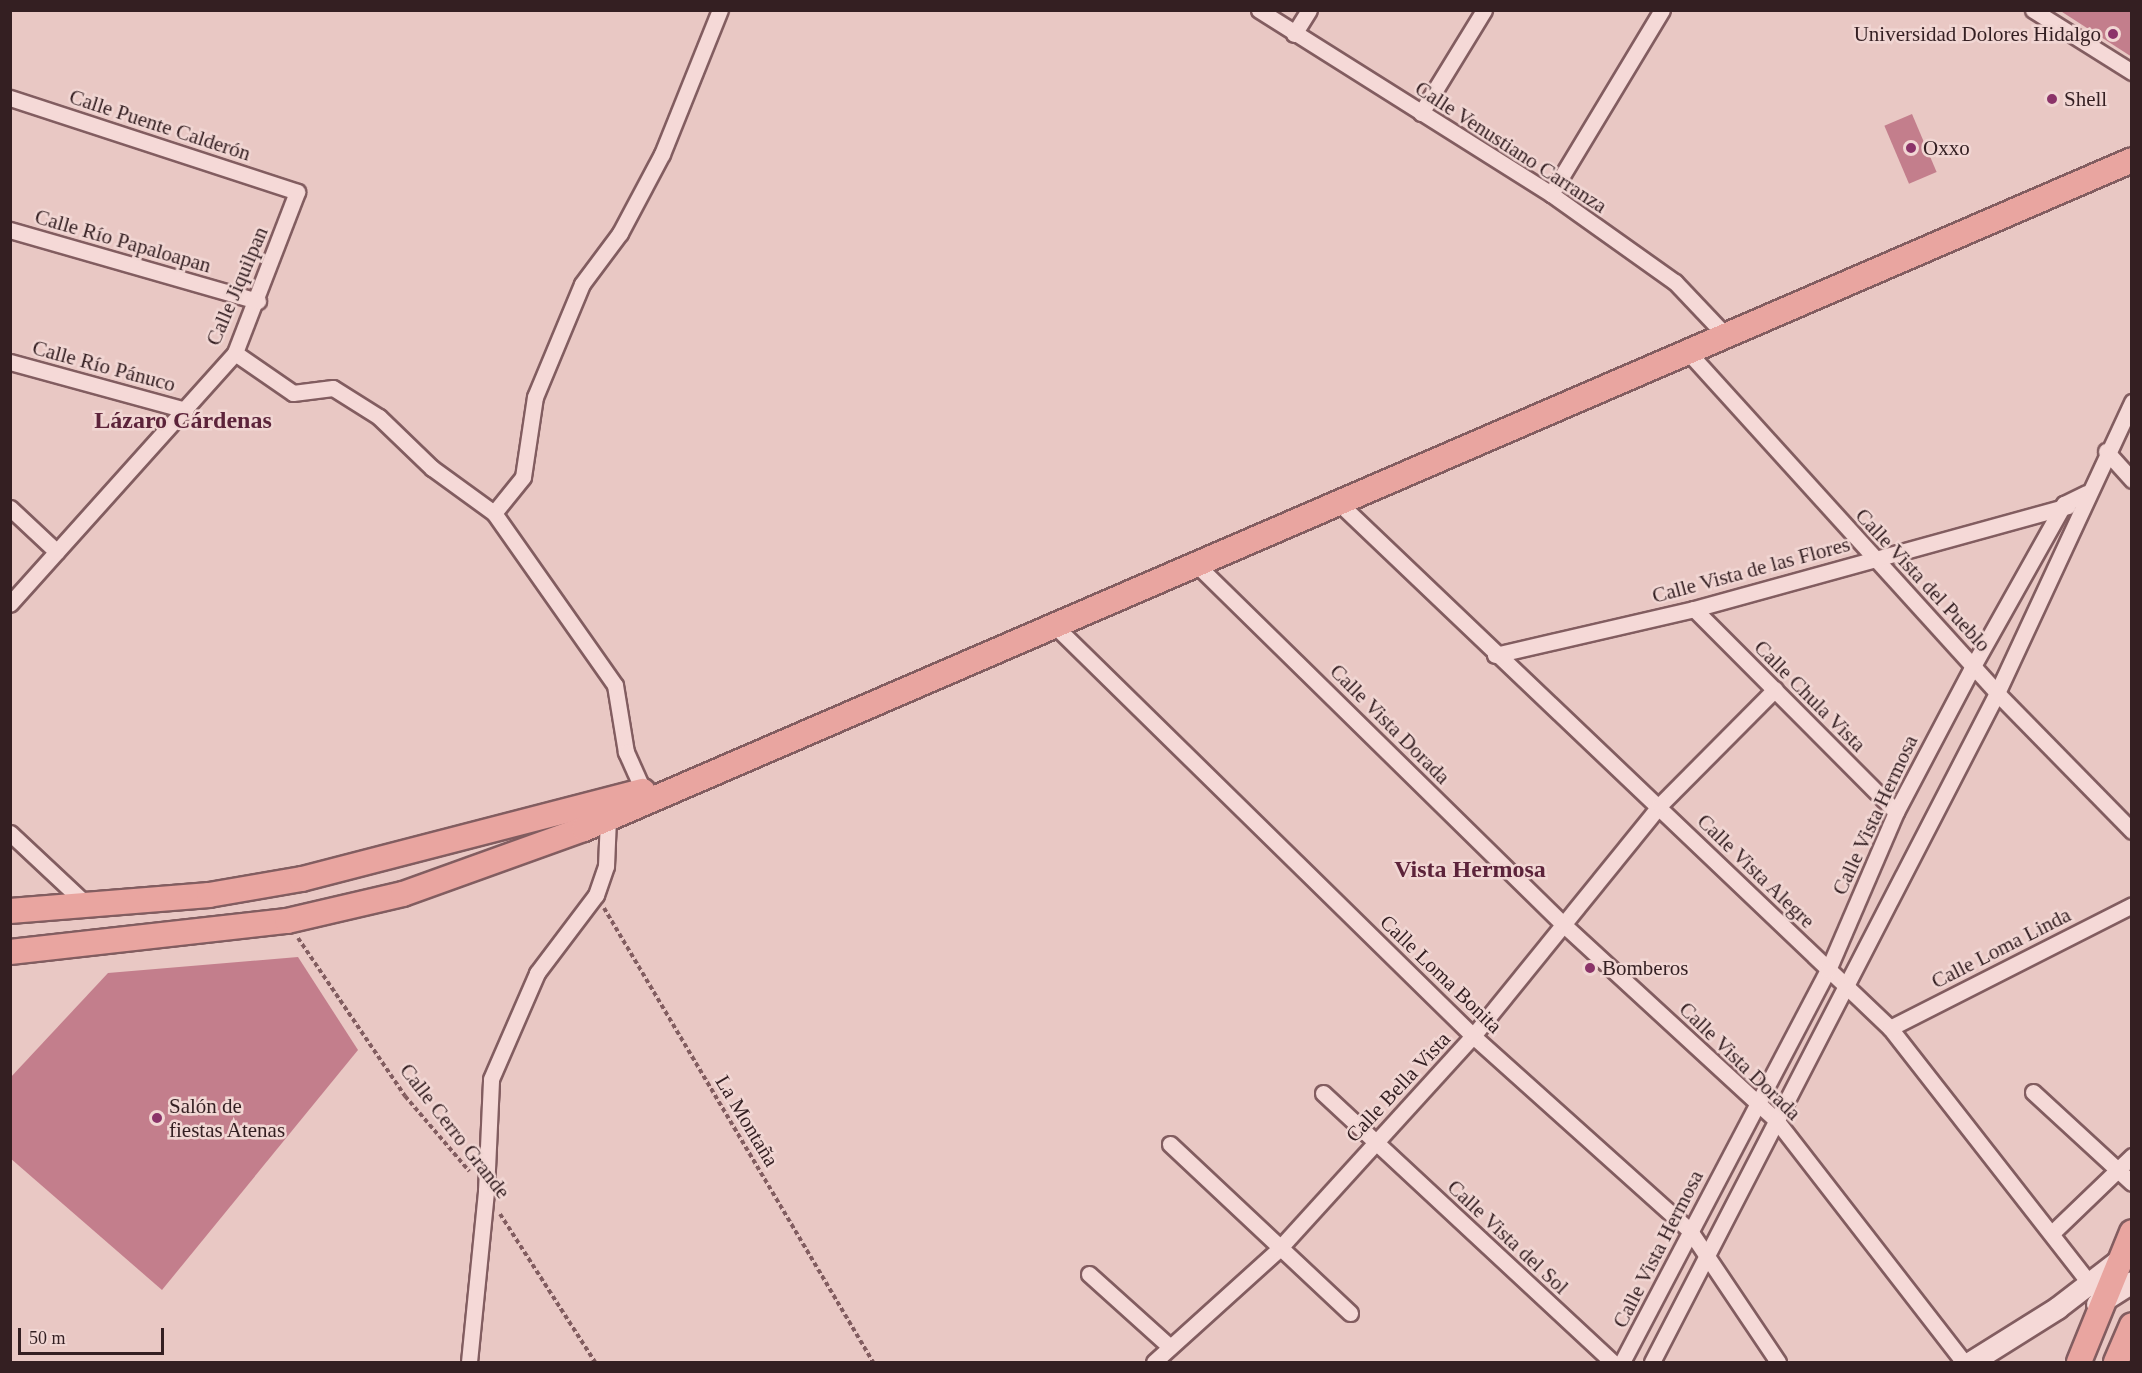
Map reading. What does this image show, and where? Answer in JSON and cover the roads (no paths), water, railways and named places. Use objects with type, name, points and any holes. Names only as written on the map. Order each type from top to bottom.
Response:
[{"type":"main road","points":[[10,952],[287,921],[403,894],[608,819],[653,796],[1057,628],[2132,160]]},
{"type":"main road","points":[[10,911],[87,905],[302,879],[653,796]]},
{"type":"main road","points":[[2079,1362],[2097,1294],[2126,1255],[2132,1232]]},
{"type":"main road","points":[[2116,1362],[2132,1325]]},
{"type":"street","points":[[494,513],[524,477],[535,397],[582,284],[620,233],[662,154],[720,10]]},
{"type":"street","name":"Calle Venustiano Carranza","points":[[1259,10],[1551,194],[1676,282],[1726,336]]},
{"type":"street","points":[[1294,34],[1309,10]]},
{"type":"street","points":[[1421,113],[1484,10]]},
{"type":"street","points":[[1551,194],[1662,10]]},
{"type":"street","points":[[2033,10],[2132,72]]},
{"type":"street","name":"Calle Puente Calderón","points":[[10,98],[297,192]]},
{"type":"street","name":"Calle Jiquilpan","points":[[10,604],[235,353],[258,301],[297,192]]},
{"type":"street","name":"Calle Río Papaloapan","points":[[10,230],[258,301]]},
{"type":"street","points":[[235,353],[292,393],[333,388],[379,417],[432,468],[494,513],[615,685],[626,752],[653,796]]},
{"type":"street","name":"Calle Vista del Pueblo","points":[[1689,353],[1997,693],[2132,831]]},
{"type":"street","name":"Calle Río Pánuco","points":[[10,362],[186,410]]},
{"type":"street","points":[[1652,1362],[1707,1251],[1997,693],[2085,512],[2087,494],[2106,451],[2132,402]]},
{"type":"street","points":[[2106,451],[2132,480]]},
{"type":"street","points":[[2064,504],[2087,494]]},
{"type":"street","name":"Calle Vista Alegre","points":[[1340,504],[1495,655],[1660,805],[1890,1028],[2052,1233],[2097,1294]]},
{"type":"street","points":[[2064,504],[2085,512]]},
{"type":"street","name":"Calle Vista de las Flores","points":[[1495,655],[1694,609],[2064,504]]},
{"type":"street","name":"Calle Vista Hermosa","points":[[1622,1362],[1756,1103],[1828,970],[1896,812],[1973,666],[2064,504]]},
{"type":"street","points":[[10,508],[57,552]]},
{"type":"street","name":"Calle Vista Dorada","points":[[1198,566],[1564,926],[1776,1120],[1964,1362]]},
{"type":"street","name":"Calle Chula Vista","points":[[1694,609],[1896,812]]},
{"type":"street","name":"Calle Loma Bonita","points":[[1057,628],[1473,1036],[1690,1232],[1707,1251],[1778,1362]]},
{"type":"street","name":"Calle Bella Vista","points":[[1154,1362],[1169,1346],[1278,1250],[1473,1036],[1660,805],[1775,689]]},
{"type":"street","points":[[469,1362],[486,1191],[490,1079],[537,974],[596,895],[606,866],[608,819]]},
{"type":"street","points":[[10,833],[87,905]]},
{"type":"street","name":"Calle Loma Linda","points":[[1890,1028],[2132,905]]},
{"type":"street","points":[[2033,1092],[2132,1183]]},
{"type":"street","name":"Calle Vista del Sol","points":[[1323,1093],[1612,1362]]},
{"type":"street","points":[[1170,1144],[1278,1250],[1350,1313]]},
{"type":"street","points":[[2052,1233],[2120,1172],[2132,1156]]},
{"type":"street","points":[[1089,1274],[1169,1346]]},
{"type":"street","points":[[1971,1362],[2057,1308],[2132,1282]]},
{"type":"place","name":"Universidad Dolores Hidalgo","points":[[2113,34]]},
{"type":"place","name":"Shell","points":[[2052,99]]},
{"type":"place","name":"Oxxo","points":[[1911,148]]},
{"type":"place","name":"Bomberos","points":[[1590,968]]},
{"type":"place","name":"Salón de fiestas Atenas","points":[[157,1118]]},
{"type":"district","name":"Lázaro Cárdenas","points":[[183,421]]},
{"type":"district","name":"Vista Hermosa","points":[[1470,870]]}]
